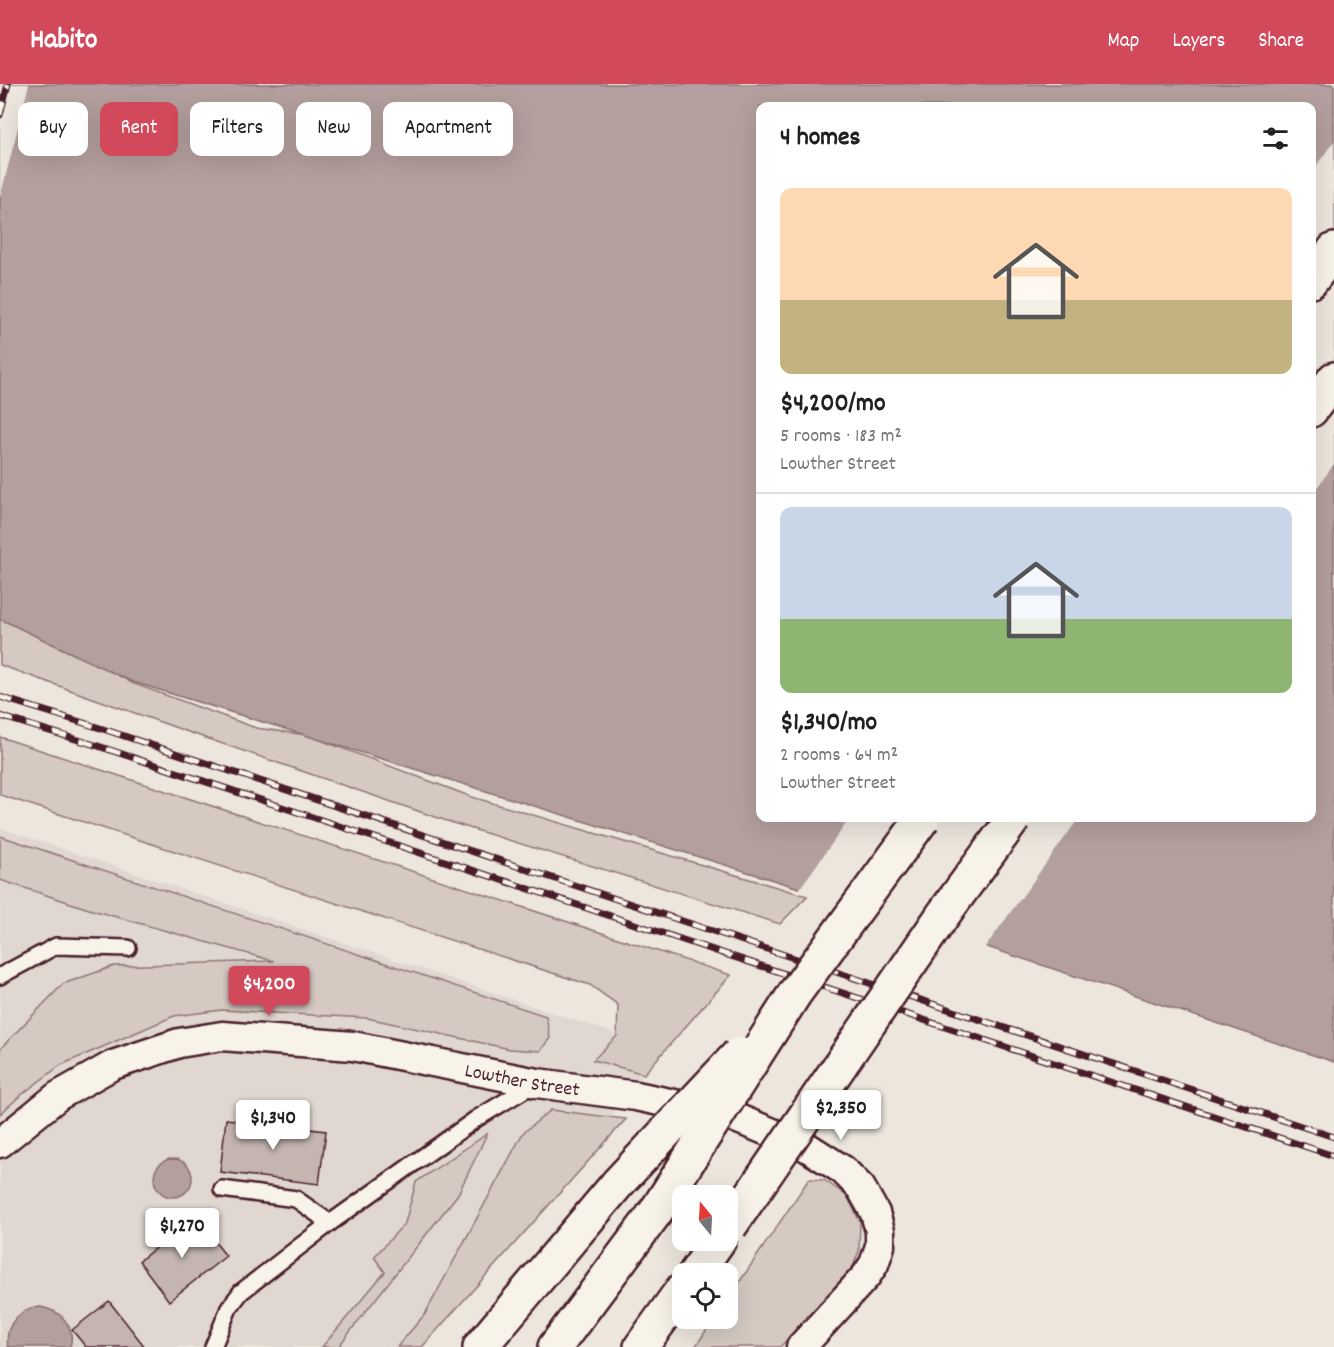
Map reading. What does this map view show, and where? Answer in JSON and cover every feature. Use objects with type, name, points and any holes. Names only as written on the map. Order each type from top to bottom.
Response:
[{"type":"highway","points":[[1316,274],[1334,250]]},
{"type":"highway","points":[[1316,403],[1334,379]]},
{"type":"highway","points":[[555,1347],[655,1213],[795,993],[920,822]]},
{"type":"highway","points":[[738,1214],[943,915],[1011,822]]},
{"type":"highway","points":[[480,1347],[618,1183],[795,993]]},
{"type":"highway","points":[[641,1347],[672,1304]]},
{"type":"highway","points":[[650,1347],[672,1313]]},
{"type":"street","name":"Lowther Street","points":[[0,1143],[58,1096],[113,1065],[179,1043],[222,1036],[353,1046],[537,1083],[636,1096],[731,1116],[807,1147],[843,1170],[861,1188],[875,1213],[880,1231],[880,1246],[874,1264],[866,1276],[801,1347]]},
{"type":"lane","points":[[0,976],[56,946],[128,948]]},
{"type":"lane","points":[[213,1347],[229,1308],[241,1292],[330,1222],[476,1119],[537,1083]]},
{"type":"lane","points":[[222,1190],[296,1199],[330,1222]]},
{"type":"shaded area","points":[[0,84],[1334,84],[1334,1062],[951,935],[130,681],[0,619]]},
{"type":"shaded area","points":[[0,616],[57,639],[132,683],[256,728],[307,735],[472,797],[807,896],[780,924],[453,823],[191,733],[0,665]]},
{"type":"shaded area","points":[[0,737],[731,975],[644,1074],[593,1060],[617,1036],[618,1005],[590,985],[0,795]]},
{"type":"shaded area","points":[[0,828],[664,1050],[424,1347],[0,1347]]},
{"type":"shaded area","points":[[0,836],[546,1016],[550,1038],[540,1051],[510,1049],[367,1018],[222,1010],[174,1016],[61,1065],[0,1114],[0,1049],[63,984],[114,966],[274,961],[92,910],[0,880]]},
{"type":"shaded area","points":[[551,1110],[626,1119],[422,1347],[397,1347],[425,1314],[523,1133]]},
{"type":"shaded area","points":[[487,1134],[458,1194],[338,1347],[322,1347],[385,1272],[374,1257],[405,1223],[416,1182]]},
{"type":"shaded area","points":[[173,1159],[187,1164],[192,1178],[187,1192],[173,1197],[159,1192],[154,1178],[159,1164]]},
{"type":"shaded area","points":[[809,1179],[824,1180],[847,1196],[860,1222],[859,1251],[852,1269],[780,1347],[695,1347],[707,1329],[738,1329],[738,1284]]},
{"type":"shaded area","points":[[40,1307],[54,1311],[65,1320],[71,1332],[70,1347],[8,1347],[8,1332],[15,1320],[26,1311]]},
{"type":"pier","points":[[0,84],[29,84],[24,102],[18,102],[18,127],[0,198]]},
{"type":"pier","points":[[1334,141],[1334,464],[1316,489],[1316,166]]},
{"type":"pier","points":[[847,822],[1076,822],[984,949],[798,891]]},
{"type":"building","points":[[226,1119],[326,1131],[319,1184],[220,1172]]},
{"type":"building","points":[[195,1217],[226,1256],[169,1301],[139,1261]]},
{"type":"building","points":[[109,1301],[145,1347],[86,1347],[72,1330]]},
{"type":"railway","points":[[0,115],[8,84]]},
{"type":"railway","points":[[0,697],[100,728],[1334,1137]]},
{"type":"railway","points":[[0,716],[95,745],[1334,1156]]}]
